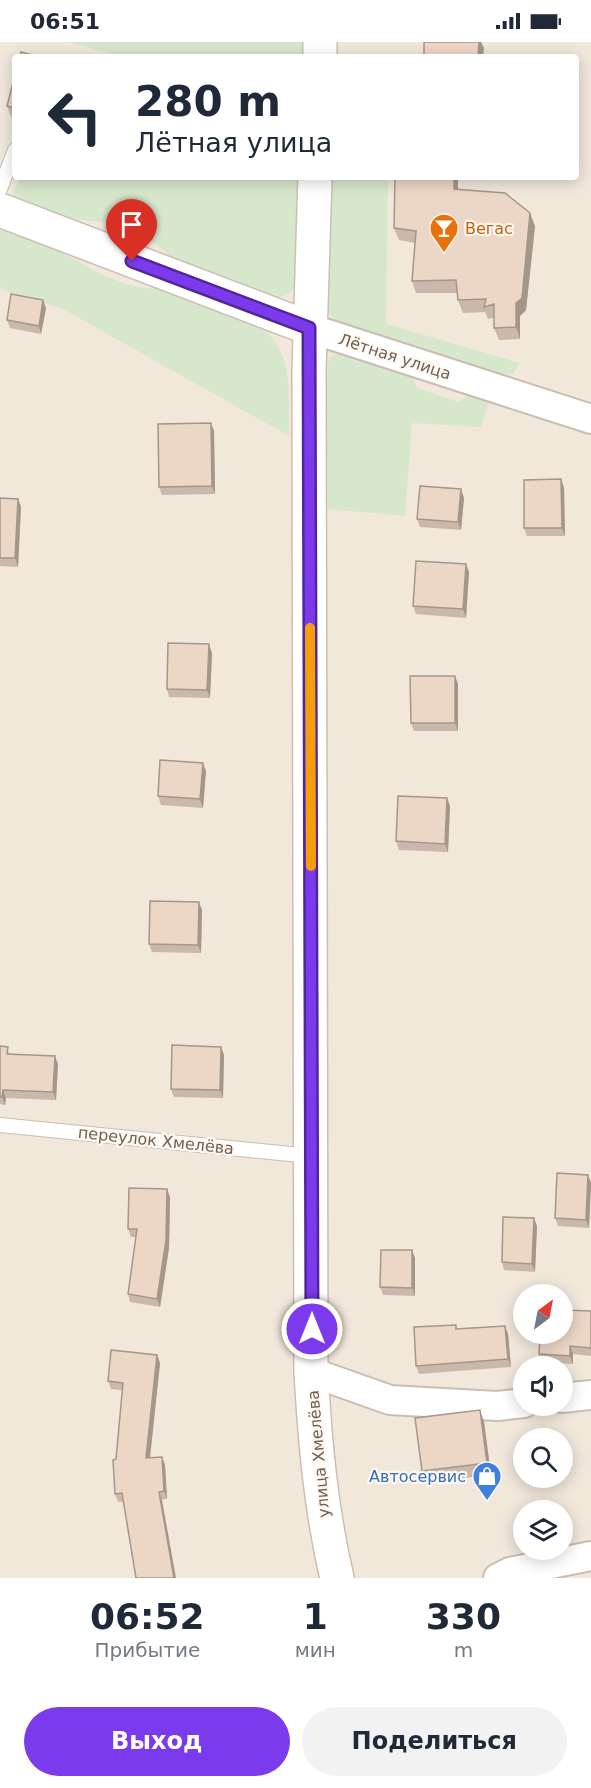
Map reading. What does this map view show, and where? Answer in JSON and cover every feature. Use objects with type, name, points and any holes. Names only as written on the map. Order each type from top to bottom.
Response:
[{"type":"main road","name":"улица Хмелёва","points":[[315,180],[309,328],[311,1372],[316,1453],[325,1527],[337,1578]]},
{"type":"main road","name":"Лётная улица","points":[[0,210],[309,328]]},
{"type":"street","name":"Лётная улица","points":[[309,328],[591,419]]},
{"type":"street","points":[[311,1372],[390,1400],[497,1406],[513,1404]]},
{"type":"street","points":[[573,1397],[591,1395]]},
{"type":"street","points":[[498,1578],[510,1572],[591,1556]]},
{"type":"lane","points":[[0,189],[12,158]]},
{"type":"lane","name":"переулок Хмелёва","points":[[0,1125],[312,1156]]},
{"type":"shaded area","points":[[0,42],[591,42],[591,1578],[0,1578]]},
{"type":"green space","points":[[68,42],[304,42],[305,54],[112,54]]},
{"type":"green space","points":[[19,180],[303,180],[296,285],[289,294],[273,299],[187,269],[153,242],[111,223],[65,218],[11,199]]},
{"type":"green space","points":[[327,180],[388,180],[386,324],[520,363],[513,374],[500,373],[335,323],[327,309]]},
{"type":"green space","points":[[0,228],[36,239],[116,280],[138,287],[175,291],[247,321],[267,332],[276,343],[286,367],[289,394],[289,436],[63,309],[10,293],[0,287]]},
{"type":"green space","points":[[338,352],[410,371],[417,388],[459,402],[475,389],[491,395],[481,427],[412,423],[405,516],[328,509],[326,388],[330,357]]},
{"type":"building","points":[[424,42],[479,42],[478,54],[424,54]]},
{"type":"building","points":[[12,87],[12,107],[7,106]]},
{"type":"building","points":[[395,180],[454,180],[454,189],[505,193],[530,213],[522,298],[516,303],[516,327],[494,328],[494,304],[484,307],[486,299],[458,300],[456,280],[412,281],[416,231],[394,228]]},
{"type":"building","points":[[11,294],[43,300],[39,326],[7,320]]},
{"type":"building","points":[[211,423],[212,486],[159,487],[158,424]]},
{"type":"building","points":[[561,479],[562,528],[524,528],[524,480]]},
{"type":"building","points":[[420,486],[461,489],[458,522],[417,519]]},
{"type":"building","points":[[0,498],[18,499],[15,558],[0,558]]},
{"type":"building","points":[[416,561],[466,564],[463,609],[413,606]]},
{"type":"building","points":[[168,643],[209,644],[207,690],[167,689]]},
{"type":"building","points":[[410,676],[455,676],[455,723],[411,723]]},
{"type":"building","points":[[160,760],[203,763],[200,799],[158,796]]},
{"type":"building","points":[[398,796],[447,798],[445,844],[396,841]]},
{"type":"building","points":[[150,901],[199,902],[198,945],[149,944]]},
{"type":"building","points":[[172,1045],[221,1047],[220,1090],[171,1089]]},
{"type":"building","points":[[0,1046],[8,1047],[7,1054],[55,1056],[53,1092],[3,1090],[2,1097],[0,1097]]},
{"type":"building","points":[[557,1173],[588,1175],[586,1220],[555,1218]]},
{"type":"building","points":[[129,1188],[167,1189],[166,1240],[157,1299],[128,1294],[137,1229],[128,1229]]},
{"type":"building","points":[[503,1217],[534,1218],[532,1264],[502,1262]]},
{"type":"building","points":[[381,1250],[412,1250],[412,1288],[380,1287]]},
{"type":"building","points":[[573,1310],[591,1311],[591,1348],[570,1346],[570,1356],[539,1354],[540,1344],[573,1344]]},
{"type":"building","points":[[456,1325],[456,1329],[505,1326],[508,1359],[416,1366],[414,1327]]},
{"type":"building","points":[[111,1350],[157,1355],[146,1458],[162,1457],[164,1491],[159,1492],[174,1578],[136,1578],[122,1493],[115,1494],[113,1460],[116,1459],[123,1383],[108,1381]]},
{"type":"building","points":[[480,1410],[487,1463],[422,1471],[415,1418]]},
{"type":"slow traffic","points":[[310,628],[311,866]]},
{"type":"place","name":"Вегас","points":[[444,254]]},
{"type":"place","name":"Автосервис","points":[[487,1502]]},
{"type":"route","points":[[132,261],[309,328],[312,1329]]}]
